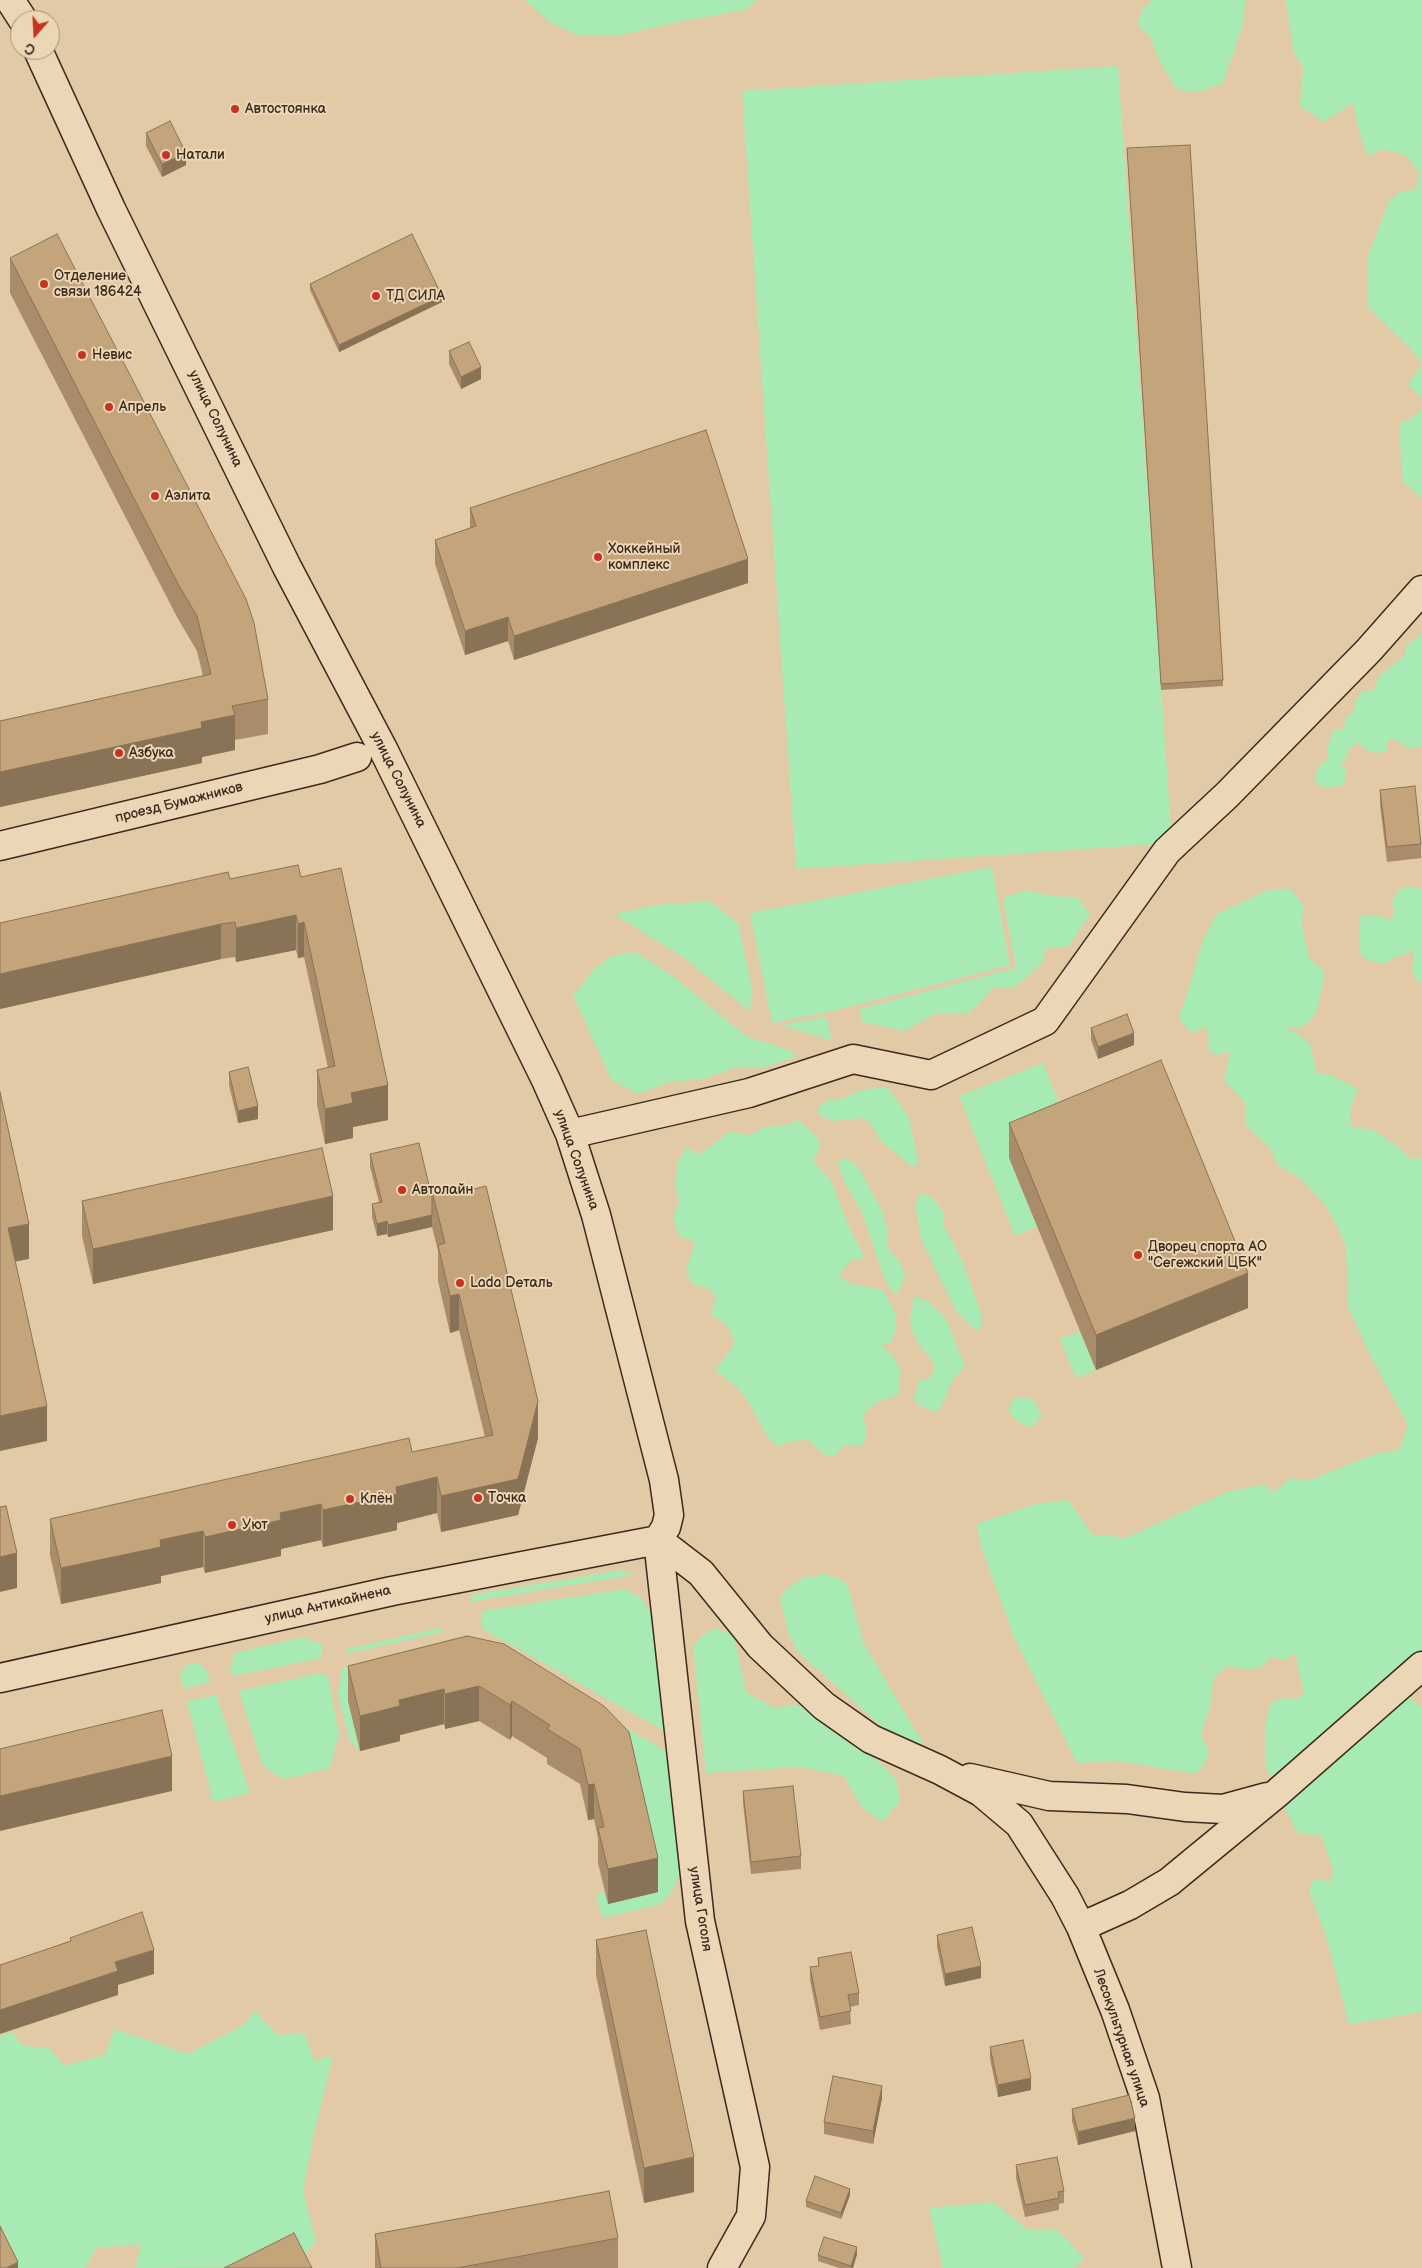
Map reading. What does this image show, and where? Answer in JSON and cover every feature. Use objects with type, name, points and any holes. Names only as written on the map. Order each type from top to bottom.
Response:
[{"type":"street","name":"улица Солунина","points":[[43,60],[111,209],[287,567],[388,758],[546,1080],[570,1134],[596,1215],[664,1480],[669,1515],[666,1528],[658,1540]]},
{"type":"street","points":[[570,1134],[749,1093],[853,1059],[931,1075],[1045,1021],[1168,851],[1227,795],[1370,650],[1422,590]]},
{"type":"street","name":"проезд Бумажников","points":[[0,846],[320,769],[357,757]]},
{"type":"street","name":"улица Антикайнена","points":[[0,1678],[392,1591],[658,1540]]},
{"type":"street","name":"Лесокультурная улица","points":[[658,1540],[701,1573],[760,1646],[824,1706],[871,1739],[940,1770],[981,1792],[1019,1824],[1043,1859],[1081,1927],[1114,2010],[1145,2098],[1177,2268]]},
{"type":"street","name":"улица Гоголя","points":[[658,1540],[700,1921],[755,2167],[751,2216],[722,2268]]},
{"type":"street","name":"Лесокультурная улица","points":[[1081,1927],[1130,1904],[1169,1882],[1276,1794],[1422,1666]]},
{"type":"street","name":"Лесокультурная улица","points":[[940,1770],[993,1785],[1049,1796],[1127,1799],[1185,1807],[1223,1809],[1276,1794]]},
{"type":"green space","points":[[525,0],[757,0],[746,10],[687,20],[617,36],[580,36],[551,23]]},
{"type":"green space","points":[[1152,0],[1245,0],[1244,22],[1223,83],[1202,91],[1187,92],[1176,88],[1159,61],[1151,38],[1137,24],[1143,8]]},
{"type":"green space","points":[[1286,0],[1422,0],[1422,363],[1409,347],[1367,306],[1367,258],[1389,201],[1401,191],[1416,190],[1419,172],[1407,156],[1384,149],[1368,156],[1360,135],[1353,103],[1323,122],[1300,106],[1303,68],[1293,50]]},
{"type":"green space","points":[[1118,66],[1172,843],[796,869],[742,91]]},
{"type":"green space","points":[[1422,364],[1422,399],[1408,385]]},
{"type":"green space","points":[[1422,408],[1422,498],[1403,482],[1399,424],[1415,416]]},
{"type":"green space","points":[[1422,633],[1422,746],[1409,749],[1395,739],[1387,740],[1388,751],[1375,753],[1365,749],[1356,741],[1353,747],[1348,750],[1347,756],[1341,763],[1346,770],[1344,785],[1324,788],[1314,780],[1318,767],[1328,759],[1327,748],[1333,730],[1344,729],[1345,719],[1354,711],[1355,702],[1361,692],[1375,689],[1379,676],[1406,655],[1406,646]]},
{"type":"green space","points":[[992,867],[1010,965],[829,1012],[772,1023],[750,913]]},
{"type":"green space","points":[[1411,886],[1422,890],[1422,983],[1416,981],[1412,967],[1415,951],[1393,958],[1384,965],[1371,961],[1359,954],[1360,915],[1374,915],[1392,920],[1394,912],[1392,900],[1399,890]]},
{"type":"green space","points":[[1271,889],[1292,890],[1303,906],[1302,927],[1309,958],[1324,971],[1323,984],[1315,1016],[1303,1027],[1283,1029],[1296,1032],[1311,1046],[1316,1073],[1332,1075],[1358,1089],[1350,1110],[1351,1127],[1373,1130],[1396,1145],[1411,1159],[1422,1158],[1422,1653],[1302,1759],[1271,1777],[1265,1766],[1265,1726],[1271,1702],[1283,1698],[1297,1699],[1304,1694],[1295,1653],[1285,1661],[1272,1657],[1260,1668],[1246,1669],[1227,1666],[1214,1678],[1210,1708],[1201,1733],[1209,1752],[1205,1764],[1195,1774],[1119,1761],[1077,1763],[1013,1635],[980,1543],[977,1524],[1035,1504],[1068,1500],[1093,1535],[1112,1535],[1123,1539],[1227,1492],[1266,1484],[1273,1493],[1291,1478],[1310,1480],[1377,1453],[1399,1450],[1408,1425],[1369,1353],[1348,1307],[1346,1247],[1338,1227],[1325,1205],[1303,1181],[1277,1164],[1270,1148],[1245,1124],[1245,1103],[1224,1080],[1230,1051],[1217,1055],[1209,1051],[1207,1027],[1191,1033],[1178,1017],[1204,937],[1217,914]]},
{"type":"green space","points":[[1025,890],[1052,896],[1077,897],[1090,914],[1069,946],[1045,949],[1042,964],[1015,987],[993,988],[969,1013],[935,1014],[904,1031],[863,1022],[859,1009],[1016,968],[1003,899]]},
{"type":"green space","points":[[710,901],[738,923],[752,988],[750,1012],[686,959],[614,914],[657,905]]},
{"type":"green space","points":[[635,952],[674,977],[746,1036],[786,1049],[798,1056],[766,1067],[737,1067],[704,1079],[669,1082],[639,1094],[612,1081],[573,996],[594,969],[612,956]]},
{"type":"green space","points":[[826,1017],[832,1041],[782,1025]]},
{"type":"green space","points":[[1043,1063],[1071,1132],[1009,1158],[1037,1227],[1015,1236],[959,1096]]},
{"type":"green space","points":[[888,1088],[909,1117],[919,1164],[912,1167],[879,1139],[872,1125],[864,1118],[834,1121],[820,1116],[817,1108],[828,1100],[845,1098],[856,1092]]},
{"type":"green space","points":[[799,1120],[814,1134],[821,1145],[813,1162],[830,1179],[850,1229],[865,1258],[851,1260],[839,1276],[852,1284],[883,1290],[896,1314],[896,1329],[892,1342],[881,1345],[893,1356],[901,1371],[898,1395],[879,1401],[863,1414],[867,1434],[863,1445],[845,1445],[834,1456],[823,1454],[808,1440],[790,1441],[779,1447],[768,1438],[747,1399],[736,1386],[715,1371],[735,1343],[728,1326],[711,1314],[716,1298],[708,1288],[692,1284],[686,1271],[695,1242],[679,1236],[673,1219],[679,1201],[675,1185],[678,1161],[687,1147],[699,1155],[729,1132],[750,1135],[765,1127],[785,1125]]},
{"type":"green space","points":[[846,1158],[859,1168],[882,1211],[888,1230],[887,1242],[890,1252],[898,1259],[905,1275],[901,1287],[896,1294],[892,1291],[883,1275],[863,1215],[841,1175],[838,1161]]},
{"type":"green space","points":[[921,1193],[930,1196],[944,1214],[944,1226],[962,1260],[981,1313],[981,1328],[977,1331],[957,1313],[921,1239],[915,1204]]},
{"type":"green space","points":[[914,1297],[926,1300],[942,1314],[948,1323],[965,1367],[953,1379],[940,1410],[934,1412],[919,1405],[914,1400],[919,1380],[928,1379],[935,1371],[934,1363],[920,1346],[913,1333],[910,1318]]},
{"type":"green space","points":[[1080,1331],[1096,1370],[1076,1378],[1060,1339]]},
{"type":"green space","points":[[1021,1397],[1033,1399],[1042,1416],[1031,1428],[1017,1421],[1008,1410],[1013,1399]]},
{"type":"green space","points":[[622,1570],[633,1575],[469,1602],[472,1595]]},
{"type":"green space","points":[[822,1573],[836,1577],[847,1584],[864,1644],[923,1743],[920,1747],[881,1726],[799,1653],[790,1638],[780,1599],[786,1589],[807,1576],[815,1578]]},
{"type":"green space","points":[[625,1589],[641,1597],[653,1618],[664,1731],[481,1628],[482,1611]]},
{"type":"green space","points":[[440,1628],[444,1632],[346,1654],[346,1649]]},
{"type":"green space","points":[[715,1628],[734,1635],[746,1692],[774,1708],[803,1704],[835,1734],[867,1750],[896,1779],[900,1801],[883,1822],[861,1807],[844,1776],[800,1767],[706,1773],[693,1646],[703,1635]]},
{"type":"green space","points":[[303,1637],[323,1645],[321,1658],[234,1676],[230,1669],[235,1653]]},
{"type":"green space","points":[[473,1640],[666,1751],[680,1873],[672,1891],[661,1904],[602,1918],[596,1894],[605,1892],[608,1904],[658,1892],[504,1679],[348,1701],[360,1751],[350,1741],[338,1697],[341,1669]]},
{"type":"green space","points":[[191,1663],[199,1664],[206,1669],[210,1682],[184,1689],[180,1675],[182,1669]]},
{"type":"green space","points":[[321,1673],[328,1677],[339,1734],[330,1768],[285,1779],[272,1773],[262,1764],[239,1691]]},
{"type":"green space","points":[[1404,1692],[1422,1708],[1422,2012],[1349,2024],[1325,1933],[1309,1892],[1314,1879],[1331,1881],[1333,1869],[1321,1835],[1298,1834],[1280,1798]]},
{"type":"green space","points":[[216,1695],[250,1793],[213,1802],[187,1701]]},
{"type":"green space","points":[[255,2011],[278,2035],[305,2033],[314,2061],[333,2056],[313,2138],[303,2191],[316,2242],[294,2266],[135,2268],[141,2244],[97,2248],[85,2268],[5,2268],[0,2258],[0,2036],[11,2032],[22,2045],[51,2049],[63,2066],[105,2055],[115,2029],[188,2054],[244,2025]]},
{"type":"green space","points":[[993,2202],[1028,2230],[1057,2230],[1085,2259],[1073,2268],[943,2268],[929,2208]]},
{"type":"building","points":[[170,121],[186,153],[162,164],[146,133]]},
{"type":"building","points":[[1190,145],[1223,680],[1161,684],[1127,148]]},
{"type":"building","points":[[57,234],[246,599],[254,623],[268,699],[232,706],[235,715],[201,722],[202,728],[0,772],[0,721],[211,674],[197,616],[177,582],[10,258]]},
{"type":"building","name":"ТД СИЛА","points":[[412,234],[442,296],[339,345],[310,284]]},
{"type":"building","points":[[469,342],[481,367],[461,377],[449,351]]},
{"type":"building","name":"Хоккейный комплекс","points":[[706,430],[748,559],[514,636],[508,617],[465,631],[435,540],[476,526],[470,508]]},
{"type":"building","points":[[1415,786],[1421,844],[1387,847],[1380,790]]},
{"type":"building","points":[[298,865],[301,877],[341,868],[388,1085],[351,1093],[353,1103],[325,1109],[317,1070],[335,1066],[304,922],[298,924],[296,915],[236,928],[235,922],[221,924],[0,974],[0,923],[228,872],[230,879]]},
{"type":"building","points":[[1127,1014],[1134,1033],[1098,1047],[1091,1028]]},
{"type":"building","name":"Дворец спорта АО \"Сегежский ЦБК\"","points":[[1161,1060],[1248,1273],[1096,1335],[1009,1123]]},
{"type":"building","points":[[248,1067],[258,1106],[238,1111],[229,1072]]},
{"type":"building","points":[[0,1092],[29,1224],[8,1228],[47,1406],[0,1416]]},
{"type":"building","name":"Автолайн","points":[[419,1143],[432,1198],[432,1215],[388,1225],[387,1221],[377,1224],[372,1204],[382,1202],[370,1154]]},
{"type":"building","points":[[322,1148],[333,1196],[93,1249],[82,1201]]},
{"type":"building","points":[[461,1185],[462,1192],[486,1186],[538,1401],[518,1479],[441,1496],[437,1477],[396,1487],[397,1494],[323,1510],[321,1504],[280,1513],[281,1520],[205,1537],[203,1531],[160,1540],[161,1547],[61,1568],[50,1519],[409,1438],[412,1452],[493,1435],[459,1294],[450,1296],[438,1245],[445,1243],[432,1191]]},
{"type":"building","points":[[6,1506],[17,1553],[0,1557],[0,1507]]},
{"type":"building","points":[[467,1636],[504,1644],[604,1706],[629,1732],[658,1858],[608,1869],[598,1828],[604,1827],[594,1784],[588,1785],[580,1749],[547,1729],[550,1725],[512,1701],[510,1705],[479,1686],[445,1694],[444,1689],[399,1700],[400,1706],[360,1716],[348,1666]]},
{"type":"building","points":[[162,1710],[172,1756],[0,1796],[0,1749]]},
{"type":"building","points":[[793,1786],[801,1856],[751,1862],[743,1791]]},
{"type":"building","points":[[142,1912],[154,1950],[115,1962],[118,1971],[0,2010],[0,1965],[71,1941],[70,1938]]},
{"type":"building","points":[[972,1927],[981,1966],[945,1974],[937,1935]]},
{"type":"building","points":[[646,1930],[694,2157],[644,2168],[596,1940]]},
{"type":"building","points":[[851,1952],[859,1993],[848,1995],[851,2011],[820,2017],[810,1967],[819,1966],[818,1958]]},
{"type":"building","points":[[1023,2040],[1031,2078],[998,2085],[990,2047]]},
{"type":"building","points":[[833,2076],[882,2086],[873,2131],[824,2122]]},
{"type":"building","points":[[1129,2095],[1135,2118],[1078,2132],[1072,2109]]},
{"type":"building","points":[[1057,2157],[1064,2191],[1058,2192],[1059,2198],[1025,2205],[1016,2165]]},
{"type":"building","points":[[815,2176],[850,2189],[841,2213],[806,2201]]},
{"type":"building","points":[[609,2191],[618,2238],[457,2268],[381,2268],[375,2234]]},
{"type":"building","points":[[0,2226],[18,2262],[6,2268],[0,2268]]},
{"type":"building","points":[[294,2233],[312,2268],[224,2268]]},
{"type":"building","points":[[824,2237],[857,2247],[851,2266],[818,2255]]},
{"type":"place","name":"Автостоянка","points":[[235,109]]},
{"type":"place","name":"Натали","points":[[166,155]]},
{"type":"place","name":"Отделение связи 186424","points":[[44,284]]},
{"type":"place","name":"ТД СИЛА","points":[[376,296]]},
{"type":"place","name":"Невис","points":[[82,355]]},
{"type":"place","name":"Апрель","points":[[109,407]]},
{"type":"place","name":"Аэлита","points":[[155,496]]},
{"type":"place","name":"Хоккейный комплекс","points":[[598,557]]},
{"type":"place","name":"Азбука","points":[[119,753]]},
{"type":"place","name":"Автолайн","points":[[402,1190]]},
{"type":"place","name":"Дворец спорта АО \"Сегежский ЦБК\"","points":[[1138,1255]]},
{"type":"place","name":"Lada Dеталь","points":[[460,1283]]},
{"type":"place","name":"Точка","points":[[478,1498]]},
{"type":"place","name":"Клён","points":[[350,1499]]},
{"type":"place","name":"Уют","points":[[232,1525]]}]
